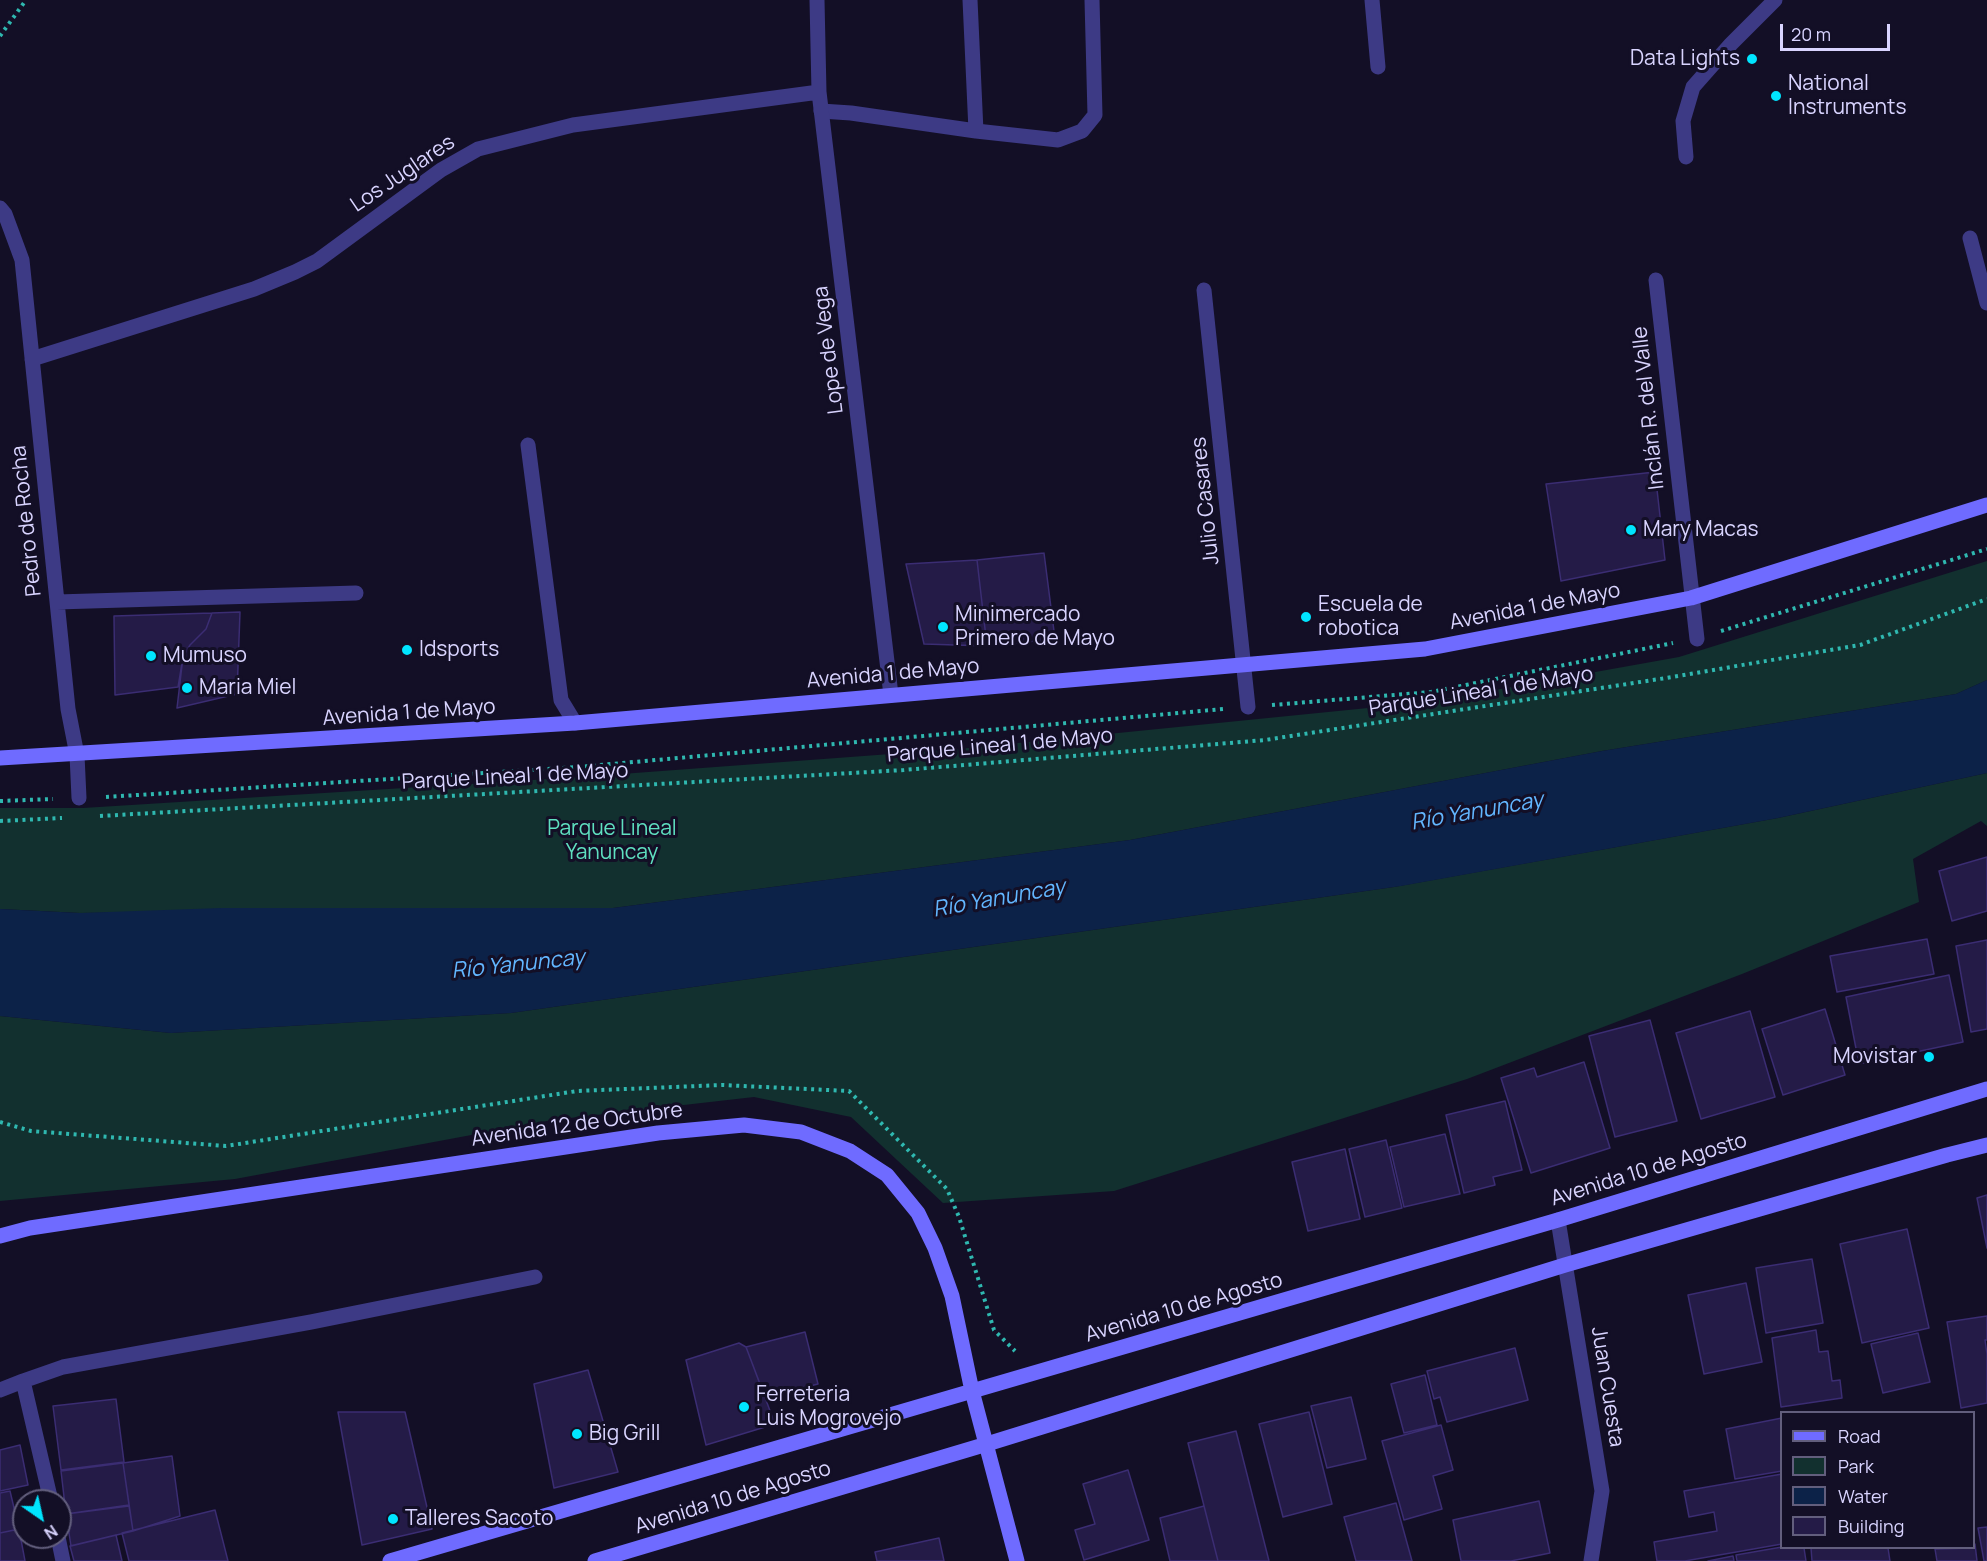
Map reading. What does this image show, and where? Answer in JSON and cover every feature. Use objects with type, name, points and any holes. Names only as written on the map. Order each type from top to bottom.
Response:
[{"type":"main road","name":"Avenida 1 de Mayo","points":[[0,758],[575,723],[1425,649],[1691,598],[1987,505]]},
{"type":"main road","name":"Avenida 10 de Agosto","points":[[390,1561],[1558,1220],[1987,1089]]},
{"type":"main road","name":"Avenida 12 de Octubre","points":[[0,1236],[30,1228],[658,1133],[744,1125],[801,1132],[850,1151],[887,1175],[918,1213],[935,1248],[951,1296],[972,1391],[1017,1561]]},
{"type":"main road","name":"Avenida 10 de Agosto","points":[[595,1561],[987,1444],[1565,1265],[1987,1145]]},
{"type":"main road","name":"Avenida 12 de Octubre","points":[[0,1226],[30,1228]]},
{"type":"street","name":"Lope de Vega","points":[[817,0],[821,111],[891,695]]},
{"type":"street","points":[[970,0],[976,131]]},
{"type":"street","points":[[821,111],[1058,140],[1082,132],[1095,114],[1092,0]]},
{"type":"street","points":[[1372,0],[1378,67]]},
{"type":"street","points":[[1686,157],[1683,121],[1693,87],[1731,44],[1775,0]]},
{"type":"street","name":"Los Juglares","points":[[32,359],[254,289],[295,272],[317,261],[441,170],[478,149],[573,126],[819,92]]},
{"type":"street","name":"Pedro de Rocha","points":[[0,208],[5,214],[22,260],[68,709],[77,755],[79,798]]},
{"type":"street","points":[[1970,238],[1987,303]]},
{"type":"street","name":"Inclán R. del Valle","points":[[1656,280],[1697,639]]},
{"type":"street","name":"Julio Casares","points":[[1204,290],[1248,707]]},
{"type":"street","points":[[528,445],[561,700],[575,723]]},
{"type":"street","points":[[57,602],[356,593]]},
{"type":"street","name":"Juan Cuesta","points":[[1558,1220],[1602,1491],[1591,1561]]},
{"type":"street","points":[[0,1390],[63,1367],[311,1322],[536,1277]]},
{"type":"street","points":[[23,1381],[48,1489]]},
{"type":"path","points":[[0,36],[26,0]]},
{"type":"path","points":[[0,801],[578,767],[1431,692],[1697,639],[1987,549]]},
{"type":"path","name":"Parque Lineal 1 de Mayo","points":[[93,816],[904,770],[1265,740],[1666,678],[1860,645],[1987,599]]},
{"type":"path","points":[[0,821],[69,818]]},
{"type":"green space","name":"Parque Lineal Yanuncay","points":[[1987,561],[1987,680],[1956,694],[1602,751],[1130,840],[613,908],[80,913],[0,909],[0,808],[83,808],[581,777],[958,749],[1428,702],[1679,657]]},
{"type":"green space","points":[[1987,773],[1987,826],[1981,821],[1913,859],[1919,902],[1742,974],[1467,1079],[1114,1191],[943,1203],[851,1117],[754,1097],[552,1120],[235,1179],[0,1201],[0,1016],[171,1033],[511,1013],[1394,887],[1778,818]]},
{"type":"water","name":"Río Yanuncay","points":[[1987,680],[1987,773],[1778,818],[1401,886],[511,1013],[171,1033],[0,1016],[0,909],[80,913],[221,908],[613,908],[1130,840],[1602,751],[1956,694]]},
{"type":"building","points":[[1655,472],[1665,560],[1561,581],[1546,484]]},
{"type":"building","points":[[1044,553],[1055,639],[987,646],[977,560]]},
{"type":"building","points":[[977,560],[987,646],[924,644],[906,564]]},
{"type":"building","points":[[240,612],[237,694],[177,708],[183,657],[190,645],[206,629],[212,613]]},
{"type":"building","points":[[212,613],[206,629],[190,645],[183,657],[178,687],[115,695],[114,616]]},
{"type":"building","points":[[1987,857],[1987,911],[1952,921],[1939,871]]},
{"type":"building","points":[[1927,939],[1934,974],[1837,992],[1830,956]]},
{"type":"building","points":[[1987,940],[1987,1029],[1971,1032],[1956,946]]},
{"type":"building","points":[[1949,975],[1963,1042],[1859,1064],[1846,997]]},
{"type":"building","points":[[1825,1009],[1845,1075],[1783,1095],[1762,1029]]},
{"type":"building","points":[[1750,1011],[1775,1097],[1701,1119],[1676,1033]]},
{"type":"building","points":[[1650,1020],[1677,1121],[1615,1137],[1589,1036]]},
{"type":"building","points":[[1584,1062],[1610,1148],[1531,1173],[1501,1078],[1534,1068],[1537,1077]]},
{"type":"building","points":[[1505,1101],[1522,1170],[1493,1177],[1495,1185],[1464,1193],[1446,1115]]},
{"type":"building","points":[[1445,1134],[1460,1194],[1404,1207],[1390,1147]]},
{"type":"building","points":[[1386,1140],[1402,1208],[1365,1217],[1349,1149]]},
{"type":"building","points":[[1345,1149],[1360,1219],[1308,1231],[1292,1162]]},
{"type":"building","points":[[1987,1195],[1987,1248],[1977,1198]]},
{"type":"building","points":[[1907,1229],[1929,1328],[1862,1343],[1840,1244]]},
{"type":"building","points":[[1812,1259],[1823,1323],[1766,1333],[1756,1268]]},
{"type":"building","points":[[1746,1283],[1762,1362],[1704,1374],[1688,1295]]},
{"type":"building","points":[[1987,1316],[1987,1340],[1985,1340],[1987,1403],[1961,1408],[1947,1322]]},
{"type":"building","points":[[1816,1330],[1819,1352],[1828,1351],[1832,1381],[1840,1380],[1842,1398],[1781,1407],[1772,1338]]},
{"type":"building","points":[[805,1332],[818,1384],[765,1397],[746,1347]]},
{"type":"building","points":[[1918,1333],[1930,1382],[1883,1393],[1871,1344]]},
{"type":"building","points":[[739,1343],[746,1347],[775,1424],[706,1445],[686,1360]]},
{"type":"building","points":[[1515,1348],[1528,1400],[1447,1422],[1440,1397],[1434,1399],[1427,1371]]},
{"type":"building","points":[[588,1370],[618,1472],[554,1488],[534,1384]]},
{"type":"building","points":[[1425,1375],[1437,1425],[1404,1433],[1391,1384]]},
{"type":"building","points":[[1351,1397],[1366,1459],[1327,1468],[1311,1406]]},
{"type":"building","points":[[116,1399],[124,1462],[61,1470],[53,1406]]},
{"type":"building","points":[[338,1412],[405,1412],[432,1529],[362,1545]]},
{"type":"building","points":[[1309,1412],[1332,1504],[1283,1517],[1259,1424]]},
{"type":"building","points":[[1780,1418],[1780,1471],[1735,1479],[1726,1429]]},
{"type":"building","points":[[1441,1425],[1453,1470],[1433,1476],[1442,1509],[1404,1520],[1382,1441]]},
{"type":"building","points":[[1236,1431],[1269,1561],[1218,1561],[1188,1443]]},
{"type":"building","points":[[20,1445],[28,1485],[0,1491],[0,1450]]},
{"type":"building","points":[[172,1456],[180,1516],[133,1531],[123,1463]]},
{"type":"building","points":[[123,1463],[129,1505],[72,1513],[72,1489],[63,1489],[61,1471]]},
{"type":"building","points":[[1128,1470],[1149,1540],[1084,1560],[1075,1530],[1095,1524],[1083,1484]]},
{"type":"building","points":[[1780,1474],[1780,1544],[1685,1561],[1657,1561],[1654,1542],[1717,1531],[1714,1512],[1689,1517],[1684,1491]]},
{"type":"building","points":[[10,1491],[12,1530],[0,1533],[0,1493]]},
{"type":"building","points":[[1539,1501],[1550,1553],[1511,1561],[1461,1561],[1453,1520]]},
{"type":"building","points":[[1396,1503],[1412,1561],[1356,1561],[1344,1517]]},
{"type":"building","points":[[129,1506],[133,1531],[72,1546],[72,1513]]},
{"type":"building","points":[[1204,1506],[1218,1561],[1170,1561],[1160,1518]]},
{"type":"building","points":[[215,1510],[228,1561],[129,1561],[122,1533]]},
{"type":"building","points":[[1987,1527],[1987,1561],[1984,1561],[1978,1528]]},
{"type":"building","points":[[12,1530],[12,1549],[23,1549],[25,1561],[0,1561],[0,1533]]},
{"type":"building","points":[[116,1535],[122,1561],[74,1561],[72,1546]]},
{"type":"building","points":[[939,1538],[944,1561],[877,1561],[875,1552]]},
{"type":"building","points":[[1975,1544],[1977,1561],[1937,1561],[1935,1549],[1975,1549]]},
{"type":"building","points":[[1780,1547],[1804,1549],[1806,1561],[1737,1561],[1736,1555]]},
{"type":"building","points":[[1811,1549],[1888,1549],[1890,1561],[1812,1561]]},
{"type":"building","points":[[1733,1556],[1734,1561],[1708,1561]]},
{"type":"place","name":"Data Lights","points":[[1752,59]]},
{"type":"place","name":"National Instruments","points":[[1776,96]]},
{"type":"place","name":"Mary Macas","points":[[1631,530]]},
{"type":"place","name":"Escuela de robotica","points":[[1306,617]]},
{"type":"place","name":"Minimercado Primero de Mayo","points":[[943,627]]},
{"type":"place","name":"Idsports","points":[[407,650]]},
{"type":"place","name":"Mumuso","points":[[151,656]]},
{"type":"place","name":"Maria Miel","points":[[187,688]]},
{"type":"place","name":"Movistar","points":[[1929,1057]]},
{"type":"place","name":"Ferreteria Luis Mogrovejo","points":[[744,1407]]},
{"type":"place","name":"Big Grill","points":[[577,1434]]},
{"type":"place","name":"Talleres Sacoto","points":[[393,1519]]}]
